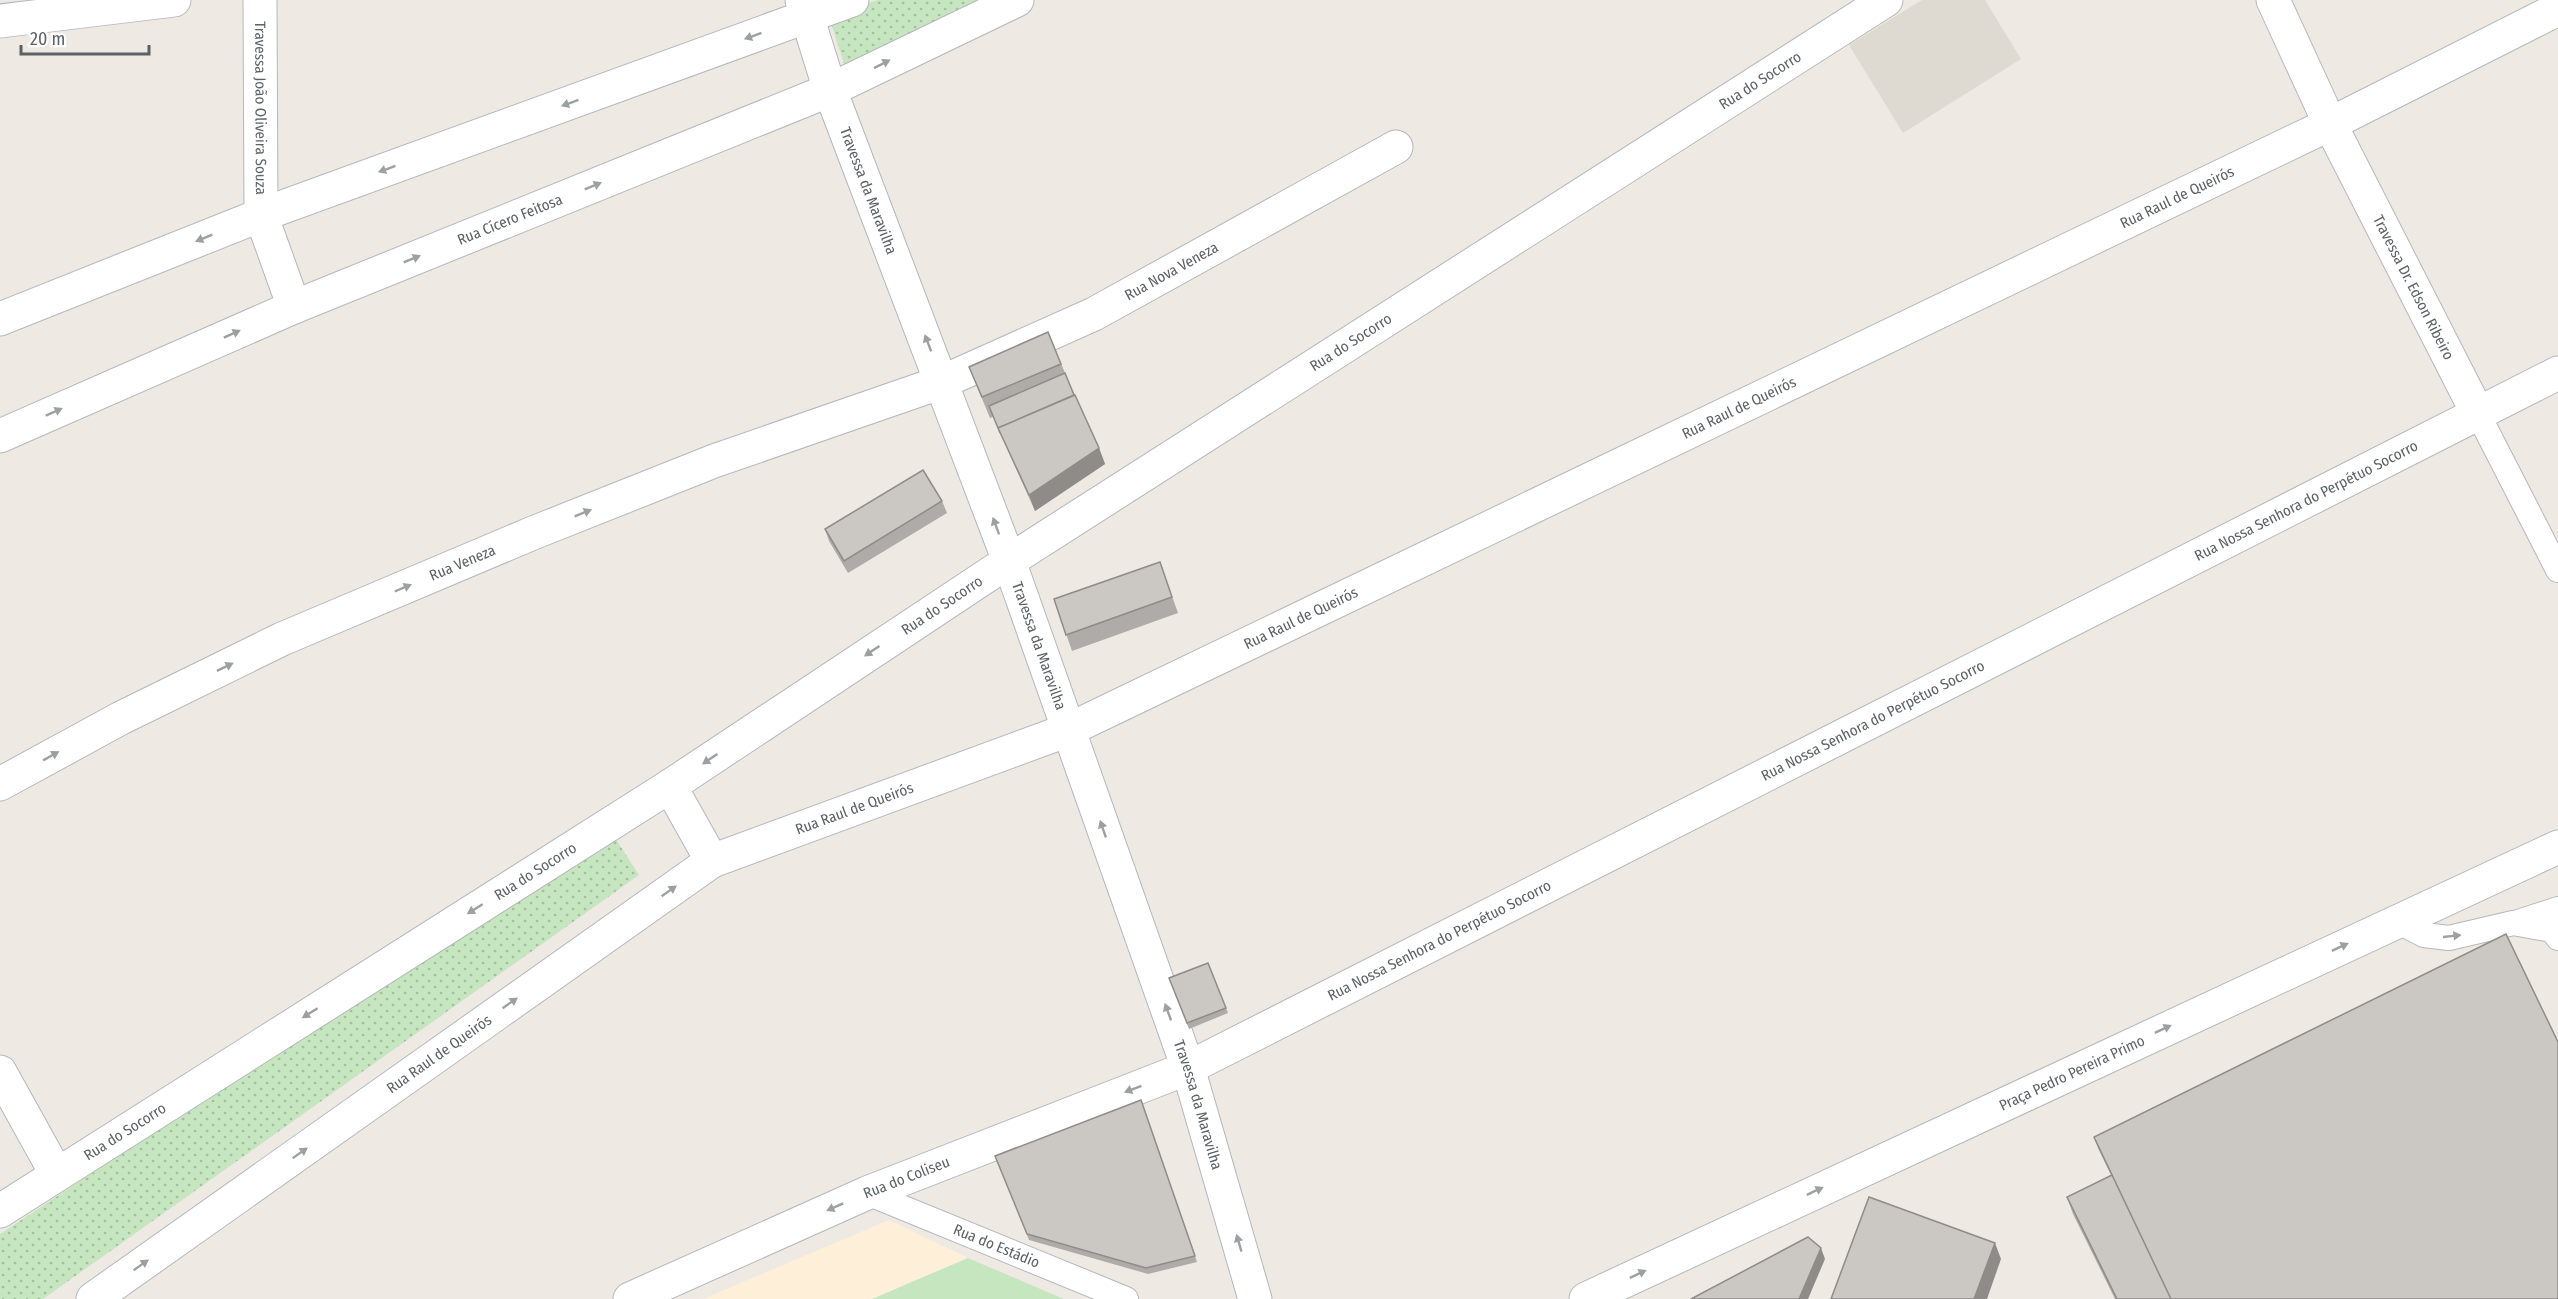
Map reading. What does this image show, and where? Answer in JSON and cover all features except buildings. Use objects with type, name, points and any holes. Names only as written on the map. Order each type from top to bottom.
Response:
[{"type":"street","points":[[0,21],[174,0]]},
{"type":"street","name":"Travessa João Oliveira Souza","points":[[260,0],[261,215],[294,307]]},
{"type":"street","points":[[0,320],[261,215],[805,8],[852,0]]},
{"type":"street","name":"Rua Cícero Feitosa","points":[[0,436],[294,307],[830,90],[1017,0]]},
{"type":"street","name":"Rua do Socorro","points":[[0,1210],[670,786],[1009,561],[1886,0]]},
{"type":"street","name":"Travessa Dr. Edson Ribeiro","points":[[2273,0],[2330,124],[2477,412]]},
{"type":"street","name":"Travessa da Maravilha","points":[[805,8],[830,90],[1009,561],[1188,1068],[1255,1299]]},
{"type":"street","name":"Rua Raul de Queirós","points":[[93,1299],[712,861],[1068,730],[2330,124],[2558,9]]},
{"type":"street","name":"Rua Nova Veneza","points":[[942,382],[1094,314],[1395,147]]},
{"type":"street","name":"Rua Nossa Senhora do Perpétuo Socorro","points":[[1188,1068],[2477,412],[2558,373]]},
{"type":"street","name":"Rua Veneza","points":[[0,784],[120,718],[282,639],[533,533],[714,461],[942,382]]},
{"type":"street","points":[[670,786],[712,861]]},
{"type":"street","name":"Praça Pedro Pereira Primo","points":[[1586,1299],[2558,847]]},
{"type":"street","name":"Rua do Coliseu","points":[[630,1299],[867,1192],[1188,1068]]},
{"type":"street","points":[[0,1072],[56,1173]]},
{"type":"lane","name":"Travessa Dr. Edson Ribeiro","points":[[2477,412],[2558,570]]},
{"type":"lane","points":[[2397,921],[2424,935],[2449,938],[2513,923],[2558,909]]},
{"type":"lane","points":[[2513,923],[2552,930],[2558,938]]},
{"type":"lane","name":"Rua do Estádio","points":[[867,1192],[1126,1299]]},
{"type":"shaded area","points":[[1922,0],[1985,0],[2021,59],[1903,133],[1849,45]]},
{"type":"shaded area","points":[[889,1220],[968,1258],[872,1299],[703,1299]]},
{"type":"green space","points":[[878,0],[987,0],[846,70],[828,14]]},
{"type":"green space","points":[[610,830],[639,875],[43,1299],[0,1299],[0,1234]]},
{"type":"green space","points":[[968,1258],[1064,1299],[872,1299]]}]
